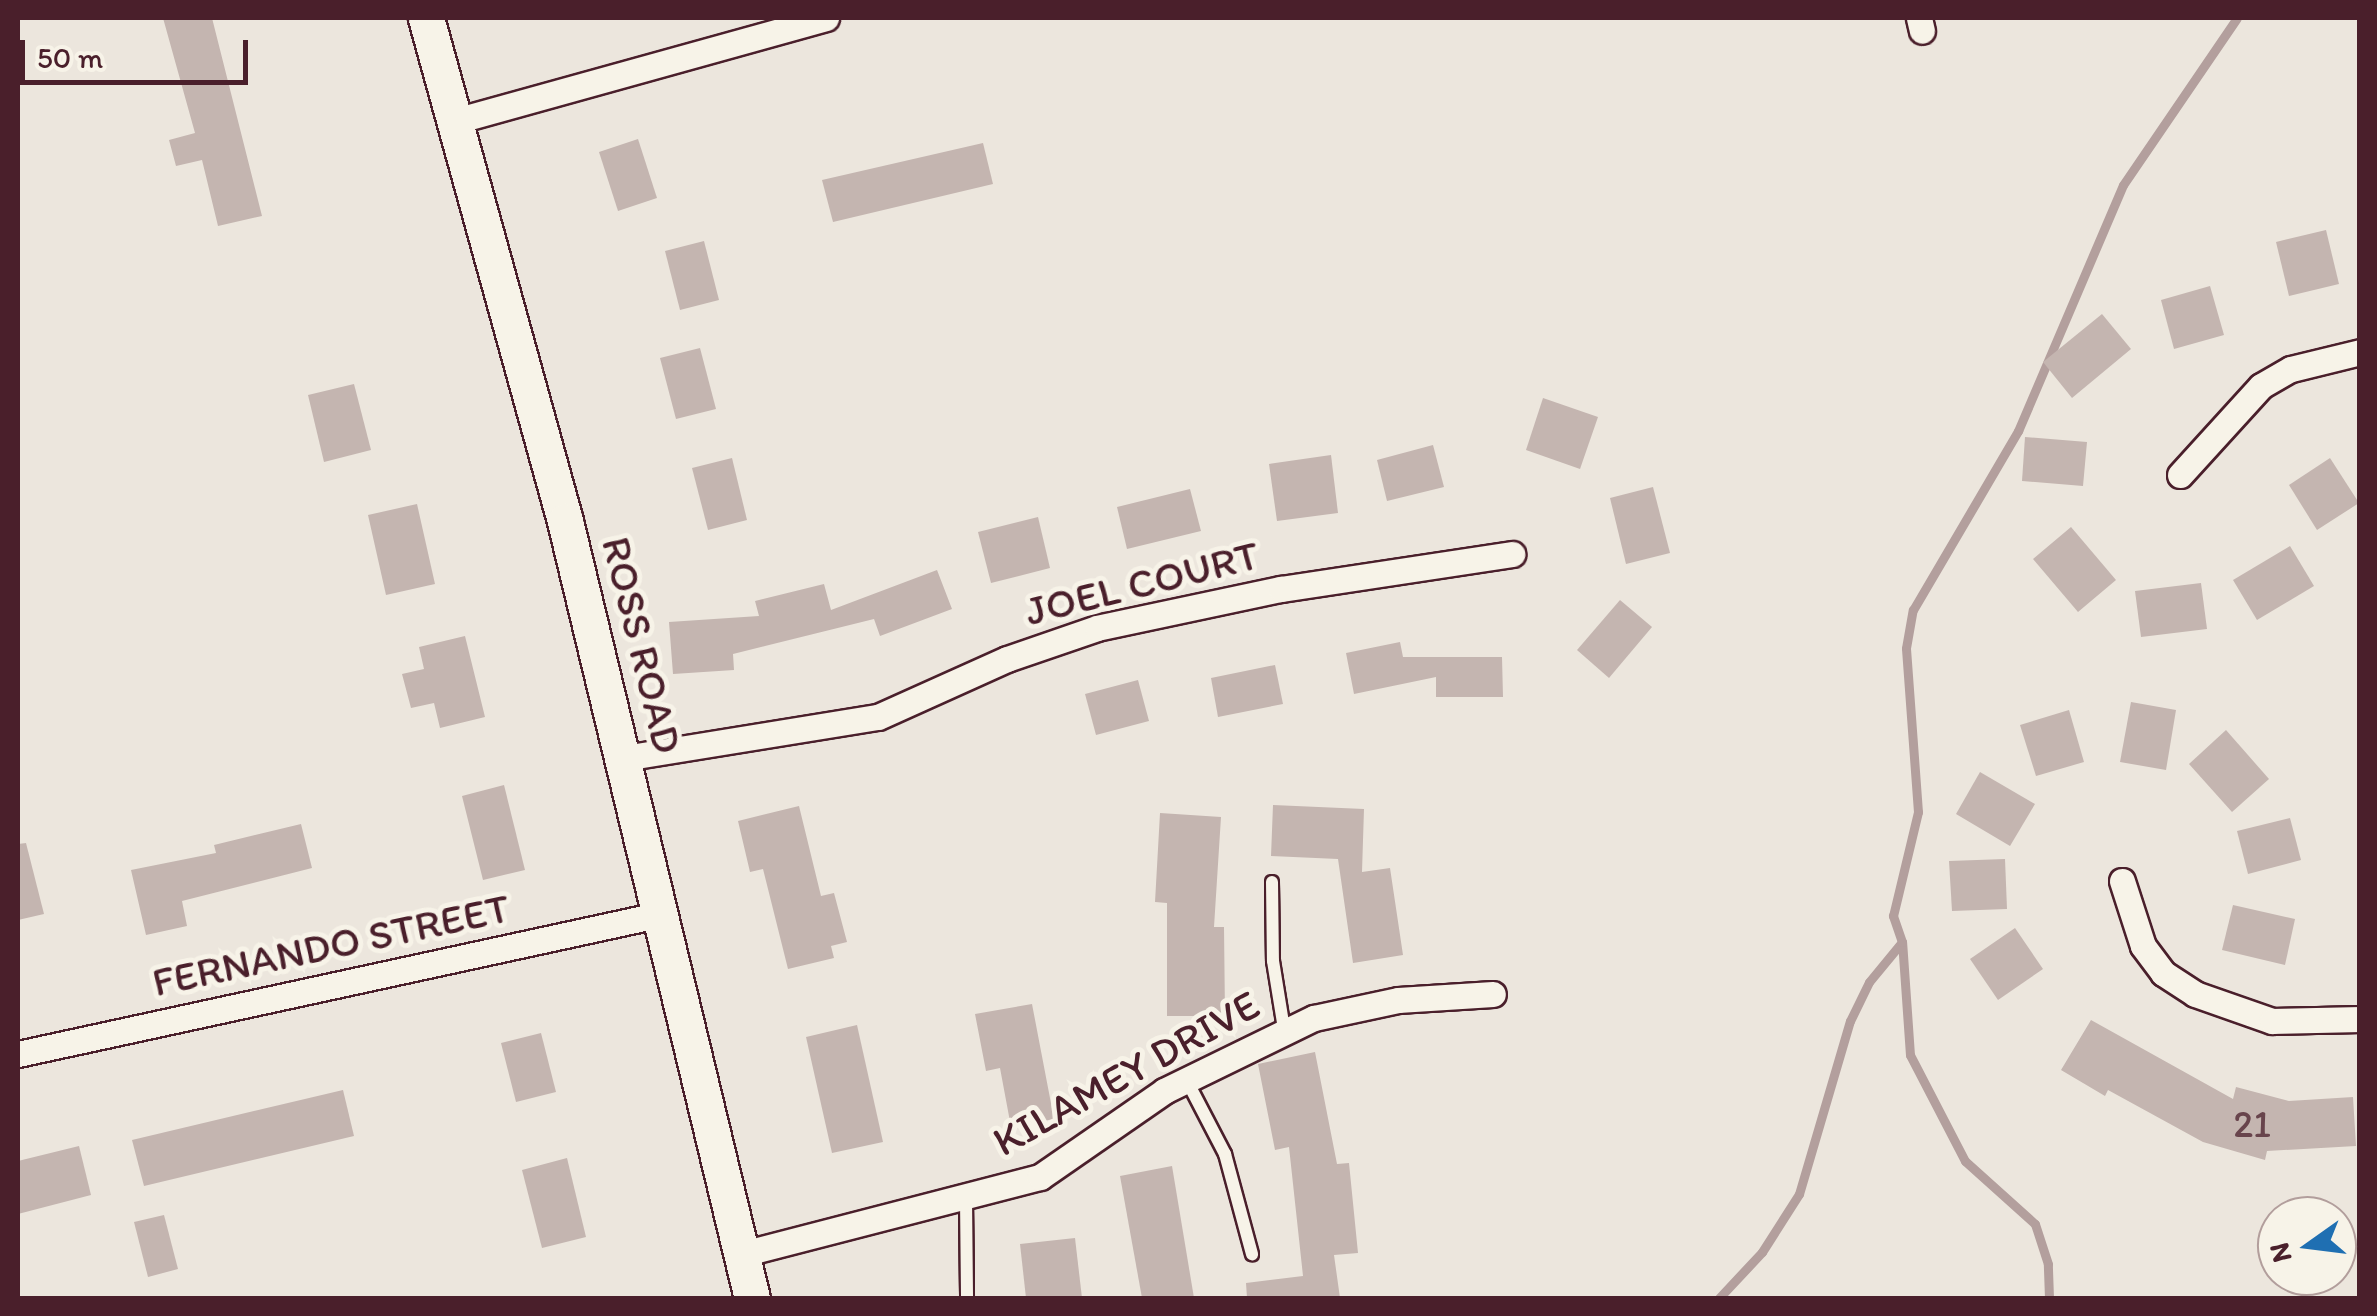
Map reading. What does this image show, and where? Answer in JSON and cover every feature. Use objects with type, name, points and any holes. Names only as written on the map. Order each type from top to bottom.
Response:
[{"type":"street","name":"ROSS ROAD","points":[[426,18],[624,758],[752,1298]]},
{"type":"street","points":[[455,122],[826,18]]},
{"type":"street","points":[[2180,474],[2260,386],[2291,369],[2360,352]]},
{"type":"street","name":"JOEL COURT","points":[[624,758],[878,716],[1021,653],[1097,628],[1281,589],[1512,554]]},
{"type":"street","points":[[2122,882],[2143,946],[2162,972],[2195,994],[2272,1021],[2360,1020]]},
{"type":"street","name":"FERNANDO STREET","points":[[18,1054],[662,914]]},
{"type":"street","name":"KILAMEY DRIVE","points":[[742,1254],[966,1199],[1056,1168],[1186,1080],[1284,1029],[1398,1000],[1493,994]]},
{"type":"lane","points":[[1272,882],[1273,961],[1284,1029]]},
{"type":"lane","points":[[1186,1080],[1225,1154],[1252,1254]]},
{"type":"lane","points":[[966,1199],[966,1298]]},
{"type":"building","points":[[163,18],[212,18],[262,216],[218,226],[202,160],[176,166],[169,140],[195,133]]},
{"type":"building","points":[[638,139],[657,198],[618,211],[599,152]]},
{"type":"building","points":[[983,143],[993,184],[833,222],[822,180]]},
{"type":"building","points":[[2326,230],[2339,284],[2289,296],[2276,242]]},
{"type":"building","points":[[704,241],[719,300],[680,310],[665,251]]},
{"type":"building","points":[[2210,286],[2224,335],[2174,349],[2161,300]]},
{"type":"building","points":[[2102,314],[2131,349],[2072,398],[2043,362]]},
{"type":"building","points":[[700,348],[716,409],[676,419],[660,358]]},
{"type":"building","points":[[354,384],[371,450],[324,462],[308,395]]},
{"type":"building","points":[[1543,398],[1598,417],[1580,469],[1526,450]]},
{"type":"building","points":[[2025,437],[2087,442],[2083,486],[2022,481]]},
{"type":"building","points":[[1433,445],[1444,487],[1387,501],[1377,460]]},
{"type":"building","points":[[1331,455],[1338,513],[1277,521],[1269,464]]},
{"type":"building","points":[[732,458],[747,520],[708,530],[692,468]]},
{"type":"building","points":[[2330,458],[2359,503],[2317,530],[2289,485]]},
{"type":"building","points":[[1653,487],[1670,553],[1626,564],[1610,498]]},
{"type":"building","points":[[1190,489],[1201,531],[1127,549],[1117,507]]},
{"type":"building","points":[[417,504],[435,584],[386,595],[368,515]]},
{"type":"building","points":[[1038,517],[1050,568],[991,583],[978,532]]},
{"type":"building","points":[[2071,527],[2116,580],[2078,612],[2033,559]]},
{"type":"building","points":[[2290,546],[2314,586],[2257,620],[2233,580]]},
{"type":"building","points":[[937,570],[952,609],[880,636],[874,619],[733,654],[734,670],[673,674],[669,622],[759,616],[755,601],[824,584],[831,610]]},
{"type":"building","points":[[2201,583],[2207,629],[2141,637],[2135,591]]},
{"type":"building","points":[[1620,600],[1652,627],[1609,678],[1577,650]]},
{"type":"building","points":[[465,636],[485,717],[440,728],[434,703],[411,708],[402,674],[424,669],[419,647]]},
{"type":"building","points":[[1400,642],[1403,657],[1502,657],[1503,697],[1436,697],[1436,677],[1354,694],[1346,653]]},
{"type":"building","points":[[1275,665],[1283,704],[1218,717],[1211,678]]},
{"type":"building","points":[[1138,680],[1149,721],[1096,735],[1085,694]]},
{"type":"building","points":[[2131,702],[2176,710],[2166,770],[2120,762]]},
{"type":"building","points":[[2069,710],[2084,762],[2036,776],[2020,725]]},
{"type":"building","points":[[2226,730],[2269,779],[2232,812],[2189,764]]},
{"type":"building","points":[[1980,772],[2035,804],[2010,846],[1956,814]]},
{"type":"building","points":[[504,785],[525,870],[483,880],[462,796]]},
{"type":"building","points":[[1273,805],[1364,809],[1362,872],[1390,868],[1403,955],[1353,963],[1338,859],[1271,856]]},
{"type":"building","points":[[799,806],[821,896],[834,893],[847,942],[831,946],[834,958],[788,969],[763,869],[750,872],[738,821]]},
{"type":"building","points":[[1160,813],[1221,817],[1214,927],[1224,927],[1225,1016],[1167,1016],[1167,903],[1155,902]]},
{"type":"building","points":[[2290,818],[2301,860],[2248,874],[2237,831]]},
{"type":"building","points":[[301,824],[312,868],[182,901],[187,926],[146,935],[131,870],[216,853],[214,845]]},
{"type":"building","points":[[26,843],[44,914],[18,920],[18,844]]},
{"type":"building","points":[[2005,859],[2007,909],[1952,911],[1949,861]]},
{"type":"building","points":[[2233,905],[2295,919],[2285,965],[2222,950]]},
{"type":"building","points":[[2015,928],[2043,969],[1998,1000],[1970,959]]},
{"type":"building","points":[[1032,1004],[1054,1119],[1011,1127],[1000,1068],[986,1071],[975,1014]]},
{"type":"building","points":[[2091,1020],[2233,1099],[2236,1087],[2289,1101],[2353,1097],[2356,1146],[2267,1151],[2265,1160],[2203,1142],[2108,1090],[2105,1096],[2061,1070]]},
{"type":"building","points":[[857,1025],[883,1142],[832,1153],[806,1037]]},
{"type":"building","points":[[541,1033],[556,1092],[516,1102],[501,1043]]},
{"type":"building","points":[[1315,1052],[1337,1164],[1349,1163],[1358,1253],[1334,1255],[1340,1298],[1247,1298],[1246,1283],[1303,1276],[1289,1147],[1275,1150],[1258,1064]]},
{"type":"building","points":[[343,1090],[354,1136],[144,1186],[132,1140]]},
{"type":"building","points":[[79,1146],[91,1195],[18,1214],[18,1161]]},
{"type":"building","points":[[567,1158],[586,1237],[542,1248],[522,1170]]},
{"type":"building","points":[[1172,1166],[1194,1298],[1142,1298],[1120,1176]]},
{"type":"building","points":[[164,1215],[178,1269],[148,1277],[134,1222]]},
{"type":"building","points":[[1075,1238],[1082,1298],[1026,1298],[1020,1244]]},
{"type":"waterway","points":[[2049,1298],[2048,1264],[2035,1224],[1965,1161],[1910,1055],[1902,942],[1893,916],[1918,812],[1906,648],[1913,610],[2018,431],[2123,185],[2237,18]]},
{"type":"waterway","points":[[1719,1298],[1762,1252],[1799,1194],[1850,1021],[1869,982],[1902,942]]}]
